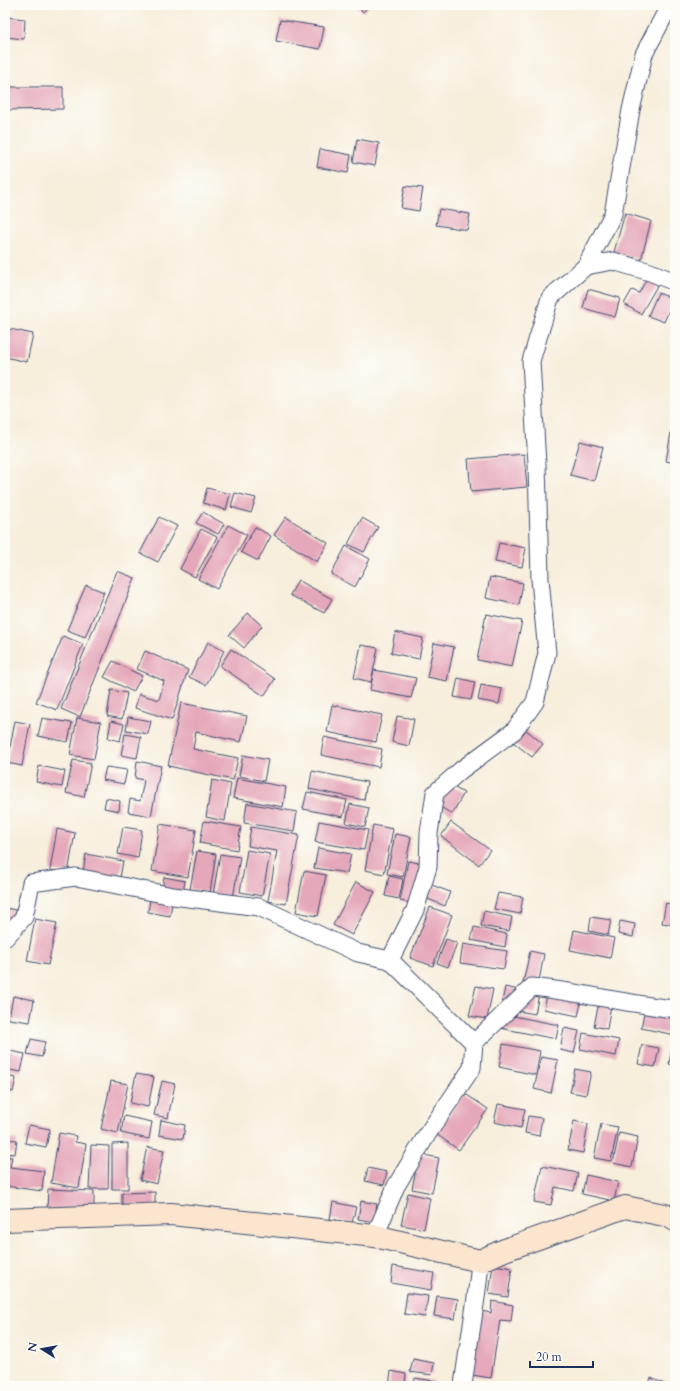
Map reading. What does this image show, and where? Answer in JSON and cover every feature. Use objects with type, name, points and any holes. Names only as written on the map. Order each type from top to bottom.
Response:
[{"type":"street","points":[[390,960],[415,910],[428,867],[429,833],[435,793],[460,770],[514,731],[535,702],[547,653],[540,579],[537,464],[531,362],[550,298],[586,266],[613,214],[631,110],[644,54],[671,5]]},
{"type":"street","points":[[586,266],[613,261],[650,272],[675,282]]},
{"type":"street","points":[[5,938],[24,917],[31,883],[76,877],[173,896],[259,907],[358,954],[390,960],[474,1043]]},
{"type":"street","points":[[375,1236],[396,1186],[428,1133],[472,1068],[474,1043],[532,987],[567,991],[645,1006],[675,1009]]},
{"type":"street","points":[[5,1220],[171,1214],[375,1236],[480,1261],[502,1251],[625,1207],[669,1216],[675,1220]]},
{"type":"street","points":[[463,1386],[478,1288],[480,1261]]},
{"type":"building","points":[[356,5],[370,5],[363,12]]},
{"type":"building","points":[[5,17],[25,19],[24,39],[5,37]]},
{"type":"building","points":[[280,20],[324,27],[320,49],[276,41]]},
{"type":"building","points":[[5,87],[63,87],[63,109],[5,110]]},
{"type":"building","points":[[357,139],[379,143],[375,166],[353,162]]},
{"type":"building","points":[[320,149],[351,155],[348,173],[317,167]]},
{"type":"building","points":[[405,186],[423,188],[419,211],[401,208]]},
{"type":"building","points":[[439,209],[470,214],[467,230],[436,225]]},
{"type":"building","points":[[625,213],[651,221],[641,260],[614,252]]},
{"type":"building","points":[[647,278],[658,284],[641,314],[624,304],[632,290],[639,293]]},
{"type":"building","points":[[588,289],[620,298],[615,317],[583,308]]},
{"type":"building","points":[[658,293],[674,299],[664,322],[648,316]]},
{"type":"building","points":[[5,328],[33,334],[27,362],[5,357]]},
{"type":"building","points":[[673,421],[675,422],[675,463],[666,461]]},
{"type":"building","points":[[580,441],[603,447],[594,481],[570,475]]},
{"type":"building","points":[[524,454],[527,487],[471,492],[468,459]]},
{"type":"building","points":[[207,488],[230,494],[226,510],[203,503]]},
{"type":"building","points":[[235,493],[256,498],[251,513],[231,507]]},
{"type":"building","points":[[203,512],[224,524],[218,534],[196,523]]},
{"type":"building","points":[[159,517],[177,526],[158,562],[140,553]]},
{"type":"building","points":[[286,517],[328,543],[317,562],[274,535]]},
{"type":"building","points":[[362,518],[378,527],[364,552],[348,544]]},
{"type":"building","points":[[228,525],[247,535],[217,589],[198,579]]},
{"type":"building","points":[[255,527],[271,536],[258,561],[241,552]]},
{"type":"building","points":[[201,529],[217,537],[195,577],[180,569]]},
{"type":"building","points":[[499,543],[526,548],[522,567],[495,562]]},
{"type":"building","points":[[346,546],[370,559],[355,587],[331,574]]},
{"type":"building","points":[[117,571],[135,578],[80,717],[61,709]]},
{"type":"building","points":[[490,577],[523,583],[519,605],[486,598]]},
{"type":"building","points":[[298,580],[332,599],[324,613],[290,595]]},
{"type":"building","points":[[86,585],[104,592],[85,637],[67,630]]},
{"type":"building","points":[[248,613],[262,626],[244,648],[229,635]]},
{"type":"building","points":[[486,614],[522,621],[512,667],[477,660]]},
{"type":"building","points":[[395,632],[423,638],[419,659],[391,653]]},
{"type":"building","points":[[63,636],[83,644],[57,710],[36,702]]},
{"type":"building","points":[[208,642],[224,651],[206,685],[189,677]]},
{"type":"building","points":[[434,643],[454,647],[447,681],[427,677]]},
{"type":"building","points":[[361,645],[378,648],[371,682],[354,678]]},
{"type":"building","points":[[231,649],[275,679],[264,696],[220,666]]},
{"type":"building","points":[[145,651],[188,670],[172,720],[135,708],[139,694],[159,700],[164,681],[137,669]]},
{"type":"building","points":[[113,661],[142,676],[133,692],[104,677]]},
{"type":"building","points":[[374,670],[416,678],[411,698],[370,690]]},
{"type":"building","points":[[458,678],[475,682],[471,700],[454,697]]},
{"type":"building","points":[[481,685],[502,689],[499,704],[478,700]]},
{"type":"building","points":[[111,690],[127,693],[122,719],[107,716]]},
{"type":"building","points":[[181,703],[247,716],[241,742],[196,732],[193,749],[238,758],[233,780],[168,766]]},
{"type":"building","points":[[332,705],[382,715],[376,742],[327,732]]},
{"type":"building","points":[[397,716],[414,719],[409,746],[392,742]]},
{"type":"building","points":[[128,717],[151,721],[148,734],[126,730]]},
{"type":"building","points":[[42,718],[72,723],[68,742],[38,736]]},
{"type":"building","points":[[77,718],[101,722],[94,759],[70,755]]},
{"type":"building","points":[[15,721],[30,724],[22,766],[7,763]]},
{"type":"building","points":[[111,721],[124,724],[120,741],[108,738]]},
{"type":"building","points":[[524,728],[543,744],[532,757],[513,742]]},
{"type":"building","points":[[125,734],[141,737],[137,758],[121,755]]},
{"type":"building","points":[[324,737],[382,749],[379,767],[321,755]]},
{"type":"building","points":[[243,755],[268,760],[264,781],[239,776]]},
{"type":"building","points":[[73,760],[91,763],[84,797],[66,793]]},
{"type":"building","points":[[137,761],[161,766],[151,816],[128,812],[130,799],[140,801],[144,780],[135,778]]},
{"type":"building","points":[[39,766],[65,771],[62,787],[36,782]]},
{"type":"building","points":[[106,767],[127,770],[124,784],[103,780]]},
{"type":"building","points":[[312,771],[367,782],[364,800],[309,789]]},
{"type":"building","points":[[237,778],[286,787],[283,807],[233,798]]},
{"type":"building","points":[[212,780],[231,784],[225,821],[206,817]]},
{"type":"building","points":[[446,783],[464,793],[452,814],[434,803]]},
{"type":"building","points":[[307,792],[347,800],[343,817],[303,809]]},
{"type":"building","points":[[106,798],[120,801],[119,811],[104,808]]},
{"type":"building","points":[[247,803],[297,812],[294,831],[244,823]]},
{"type":"building","points":[[350,804],[369,808],[365,827],[346,823]]},
{"type":"building","points":[[204,821],[241,827],[237,850],[200,843]]},
{"type":"building","points":[[319,821],[368,830],[364,850],[315,842]]},
{"type":"building","points":[[451,822],[490,850],[479,865],[441,836]]},
{"type":"building","points":[[160,824],[196,830],[188,877],[152,871]]},
{"type":"building","points":[[373,825],[393,829],[384,874],[365,870]]},
{"type":"building","points":[[123,827],[142,830],[138,858],[118,854]]},
{"type":"building","points":[[251,827],[299,835],[286,904],[268,901],[277,851],[248,846]]},
{"type":"building","points":[[57,829],[75,833],[68,873],[50,870]]},
{"type":"building","points":[[395,834],[411,837],[403,877],[387,874]]},
{"type":"building","points":[[318,848],[351,854],[347,873],[314,868]]},
{"type":"building","points":[[247,850],[270,854],[262,896],[240,892]]},
{"type":"building","points":[[197,851],[216,854],[210,892],[190,889]]},
{"type":"building","points":[[86,854],[123,861],[120,878],[83,872]]},
{"type":"building","points":[[220,854],[240,857],[233,898],[213,895]]},
{"type":"building","points":[[408,861],[425,864],[417,904],[400,901]]},
{"type":"building","points":[[304,871],[326,875],[318,916],[296,912]]},
{"type":"building","points":[[389,876],[403,879],[399,899],[385,896]]},
{"type":"building","points":[[164,877],[185,881],[183,893],[162,890]]},
{"type":"building","points":[[356,882],[375,892],[352,935],[333,925]]},
{"type":"building","points":[[429,884],[450,892],[445,906],[423,897]]},
{"type":"building","points":[[498,893],[523,897],[520,914],[494,909]]},
{"type":"building","points":[[150,900],[172,904],[170,916],[148,912]]},
{"type":"building","points":[[666,903],[675,905],[675,925],[662,923]]},
{"type":"building","points":[[430,907],[452,915],[433,966],[410,958]]},
{"type":"building","points":[[5,908],[16,910],[13,927],[5,926]]},
{"type":"building","points":[[484,911],[512,917],[509,931],[481,926]]},
{"type":"building","points":[[591,917],[611,920],[608,935],[589,931]]},
{"type":"building","points":[[35,919],[57,923],[48,965],[27,961]]},
{"type":"building","points":[[620,921],[635,924],[633,937],[618,934]]},
{"type":"building","points":[[474,927],[507,934],[505,947],[471,940]]},
{"type":"building","points":[[574,930],[614,938],[610,958],[570,950]]},
{"type":"building","points":[[446,939],[457,943],[448,967],[437,963]]},
{"type":"building","points":[[463,944],[507,951],[504,969],[460,963]]},
{"type":"building","points":[[530,951],[544,954],[538,986],[523,983]]},
{"type":"building","points":[[476,986],[493,989],[487,1019],[469,1016]]},
{"type":"building","points":[[505,987],[539,994],[535,1014],[501,1008]]},
{"type":"building","points":[[13,996],[34,1000],[30,1022],[9,1019]]},
{"type":"building","points":[[547,996],[581,1003],[578,1016],[544,1009]]},
{"type":"building","points":[[599,1002],[611,1005],[607,1029],[594,1026]]},
{"type":"building","points":[[498,1013],[559,1025],[556,1039],[495,1027]]},
{"type":"building","points":[[644,1013],[675,1019],[675,1035],[641,1028]]},
{"type":"building","points":[[564,1028],[579,1031],[574,1053],[560,1050]]},
{"type":"building","points":[[583,1033],[619,1040],[616,1056],[580,1049]]},
{"type":"building","points":[[31,1039],[45,1042],[42,1057],[27,1054]]},
{"type":"building","points":[[503,1044],[540,1051],[536,1075],[499,1067]]},
{"type":"building","points":[[642,1045],[659,1048],[655,1067],[638,1064]]},
{"type":"building","points":[[672,1048],[675,1049],[675,1065],[669,1064]]},
{"type":"building","points":[[5,1050],[25,1054],[21,1072],[5,1069]]},
{"type":"building","points":[[541,1057],[558,1060],[551,1093],[534,1089]]},
{"type":"building","points":[[575,1069],[591,1072],[586,1095],[570,1092]]},
{"type":"building","points":[[136,1074],[154,1077],[148,1107],[130,1103]]},
{"type":"building","points":[[5,1076],[16,1078],[13,1092],[5,1090]]},
{"type":"building","points":[[111,1081],[128,1084],[118,1133],[101,1129]]},
{"type":"building","points":[[162,1081],[175,1084],[168,1118],[154,1115]]},
{"type":"building","points":[[464,1093],[488,1109],[459,1150],[436,1134]]},
{"type":"building","points":[[498,1104],[525,1109],[521,1128],[494,1122]]},
{"type":"building","points":[[124,1116],[152,1122],[149,1139],[121,1133]]},
{"type":"building","points":[[528,1116],[542,1118],[539,1136],[525,1133]]},
{"type":"building","points":[[161,1120],[185,1125],[183,1139],[159,1135]]},
{"type":"building","points":[[574,1121],[588,1124],[583,1153],[568,1150]]},
{"type":"building","points":[[601,1124],[618,1127],[611,1161],[594,1158]]},
{"type":"building","points":[[29,1125],[50,1129],[46,1147],[25,1143]]},
{"type":"building","points":[[59,1133],[76,1136],[75,1142],[86,1144],[79,1188],[51,1183]]},
{"type":"building","points":[[619,1133],[638,1137],[632,1167],[613,1163]]},
{"type":"building","points":[[5,1139],[17,1140],[15,1154],[5,1153]]},
{"type":"building","points":[[128,1143],[128,1189],[112,1189],[112,1144]]},
{"type":"building","points":[[91,1145],[109,1146],[108,1189],[89,1189]]},
{"type":"building","points":[[147,1147],[164,1150],[157,1184],[140,1180]]},
{"type":"building","points":[[419,1154],[439,1158],[432,1193],[412,1189]]},
{"type":"building","points":[[5,1157],[12,1157],[10,1167],[44,1171],[42,1191],[5,1186]]},
{"type":"building","points":[[542,1166],[578,1173],[574,1191],[555,1187],[551,1205],[534,1202]]},
{"type":"building","points":[[368,1168],[387,1172],[384,1185],[365,1181]]},
{"type":"building","points":[[586,1175],[618,1182],[614,1201],[582,1194]]},
{"type":"building","points":[[48,1189],[94,1191],[94,1211],[47,1210]]},
{"type":"building","points":[[155,1192],[155,1206],[122,1206],[122,1193]]},
{"type":"building","points":[[408,1193],[430,1198],[424,1229],[401,1225]]},
{"type":"building","points":[[361,1201],[377,1204],[374,1222],[358,1219]]},
{"type":"building","points":[[333,1202],[356,1207],[352,1223],[330,1219]]},
{"type":"building","points":[[493,1265],[512,1268],[508,1297],[489,1294]]},
{"type":"building","points":[[393,1266],[434,1273],[431,1290],[391,1283]]},
{"type":"building","points":[[407,1293],[428,1296],[425,1317],[404,1314]]},
{"type":"building","points":[[437,1296],[458,1299],[455,1319],[434,1316]]},
{"type":"building","points":[[492,1301],[513,1305],[511,1321],[500,1320],[491,1378],[472,1375],[481,1311],[491,1313]]},
{"type":"building","points":[[413,1359],[434,1363],[432,1375],[410,1372]]},
{"type":"building","points":[[391,1371],[406,1374],[405,1386],[389,1386]]},
{"type":"building","points":[[415,1378],[434,1381],[433,1386],[414,1386]]},
{"type":"building","points":[[651,1378],[669,1386],[648,1386]]}]
